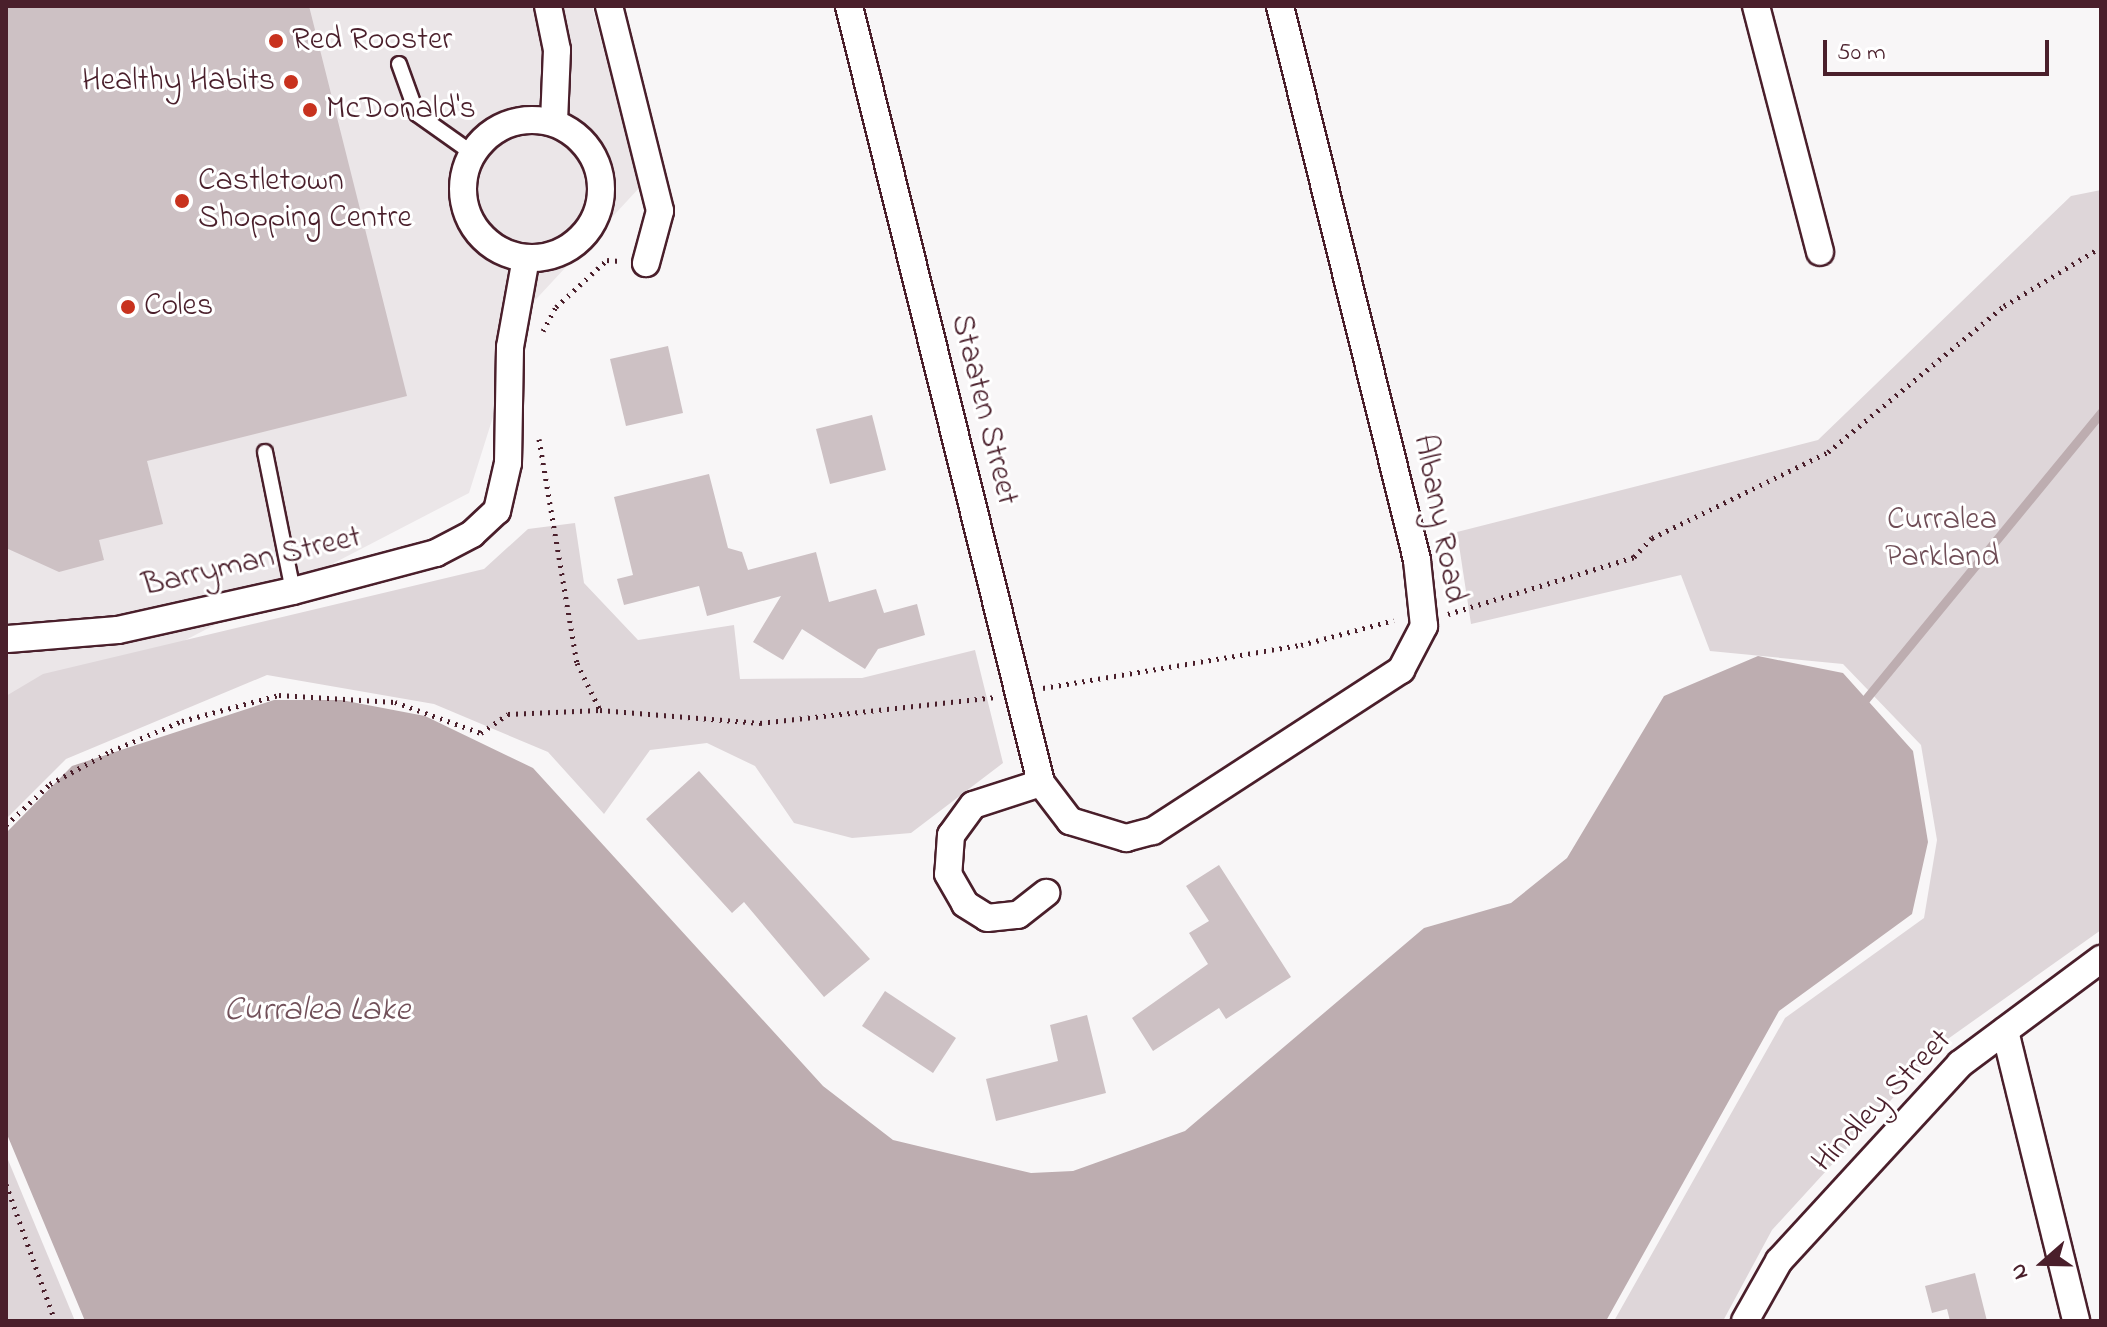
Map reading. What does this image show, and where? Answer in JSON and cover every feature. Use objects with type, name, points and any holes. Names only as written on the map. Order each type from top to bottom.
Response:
[{"type":"street","points":[[548,6],[557,50],[554,123]]},
{"type":"street","points":[[609,6],[660,211],[646,263]]},
{"type":"street","name":"Staaten Street","points":[[849,6],[1041,783],[1070,821]]},
{"type":"street","name":"Albany Road","points":[[1070,821],[1126,838],[1153,831],[1401,670],[1424,616],[1417,560],[1280,6]]},
{"type":"street","points":[[1756,6],[1820,252]]},
{"type":"street","points":[[513,122],[554,123],[587,147],[600,199],[573,245],[526,258],[487,241],[472,222],[463,193],[472,153],[513,122]]},
{"type":"street","name":"Barryman Street","points":[[7,644],[118,630],[293,591],[436,553],[497,511],[508,463],[510,347],[526,258]]},
{"type":"street","points":[[1041,783],[973,805],[951,835],[948,874],[965,904],[987,918],[1018,915],[1046,893]]},
{"type":"street","name":"Hindley Street","points":[[1745,1321],[1779,1261],[1960,1064],[2101,959]]},
{"type":"street","points":[[2005,1031],[2076,1321]]},
{"type":"lane","points":[[399,64],[417,114],[472,153]]},
{"type":"lane","points":[[265,452],[293,591]]},
{"type":"path","points":[[6,825],[74,770],[244,700],[365,697],[481,733],[508,714],[600,710],[725,722],[822,718],[1018,693],[1424,616],[1634,557],[1652,538],[1828,452],[2004,306],[2101,247]]},
{"type":"path","points":[[535,346],[556,307],[607,260],[646,263]]},
{"type":"path","points":[[538,430],[577,663],[600,710]]},
{"type":"path","points":[[6,1184],[55,1321]]},
{"type":"shaded area","points":[[6,6],[592,6],[640,187],[527,309],[469,493],[6,733]]},
{"type":"green space","name":"Curralea Parkland","points":[[2101,190],[2101,930],[1945,1041],[1772,1230],[1723,1321],[1614,1321],[1785,1018],[1924,918],[1937,840],[1921,745],[1843,664],[1710,651],[1681,575],[1471,624],[1457,532],[1818,440],[2071,196]]},
{"type":"green space","points":[[575,523],[584,583],[638,640],[734,625],[740,679],[862,678],[975,650],[1003,763],[911,833],[852,838],[794,823],[755,766],[707,743],[650,750],[604,814],[548,752],[434,704],[267,675],[66,759],[6,819],[6,696],[43,674],[484,569],[528,529]]},
{"type":"green space","points":[[6,1155],[75,1321],[6,1321]]},
{"type":"water","name":"Curralea Lake","points":[[1758,656],[1843,673],[1913,751],[1928,842],[1912,914],[1779,1011],[1606,1321],[85,1321],[6,1132],[6,833],[72,766],[274,700],[341,700],[425,716],[533,768],[823,1086],[893,1140],[1031,1173],[1073,1171],[1185,1131],[1424,928],[1511,903],[1567,858],[1664,696]]},
{"type":"building","name":"Castletown Shopping Centre","points":[[6,6],[309,6],[407,396],[147,461],[163,524],[99,540],[104,560],[59,572],[6,548]]},
{"type":"building","points":[[668,346],[683,413],[626,426],[610,359]]},
{"type":"building","points":[[872,415],[886,470],[830,484],[816,429]]},
{"type":"building","points":[[709,474],[728,548],[742,552],[748,570],[816,552],[829,602],[876,589],[884,613],[917,604],[925,635],[878,649],[865,669],[802,629],[783,660],[753,642],[781,596],[707,616],[699,586],[624,605],[617,579],[633,575],[614,497]]},
{"type":"building","points":[[699,771],[870,959],[824,997],[744,902],[732,913],[646,819]]},
{"type":"building","points":[[1219,865],[1291,977],[1226,1019],[1219,1008],[1153,1051],[1132,1018],[1208,964],[1189,933],[1209,921],[1186,886]]},
{"type":"building","points":[[885,991],[956,1038],[933,1073],[862,1026]]},
{"type":"building","points":[[1087,1015],[1106,1093],[996,1121],[986,1079],[1058,1061],[1050,1025]]},
{"type":"building","points":[[1975,1273],[1987,1321],[1950,1321],[1947,1309],[1932,1313],[1925,1286]]},
{"type":"waterway","points":[[1864,701],[2101,412]]},
{"type":"place","name":"Red Rooster","points":[[276,41]]},
{"type":"place","name":"Healthy Habits","points":[[291,82]]},
{"type":"place","name":"McDonald's","points":[[310,110]]},
{"type":"place","name":"Castletown Shopping Centre","points":[[182,201]]},
{"type":"place","name":"Coles","points":[[128,307]]}]
